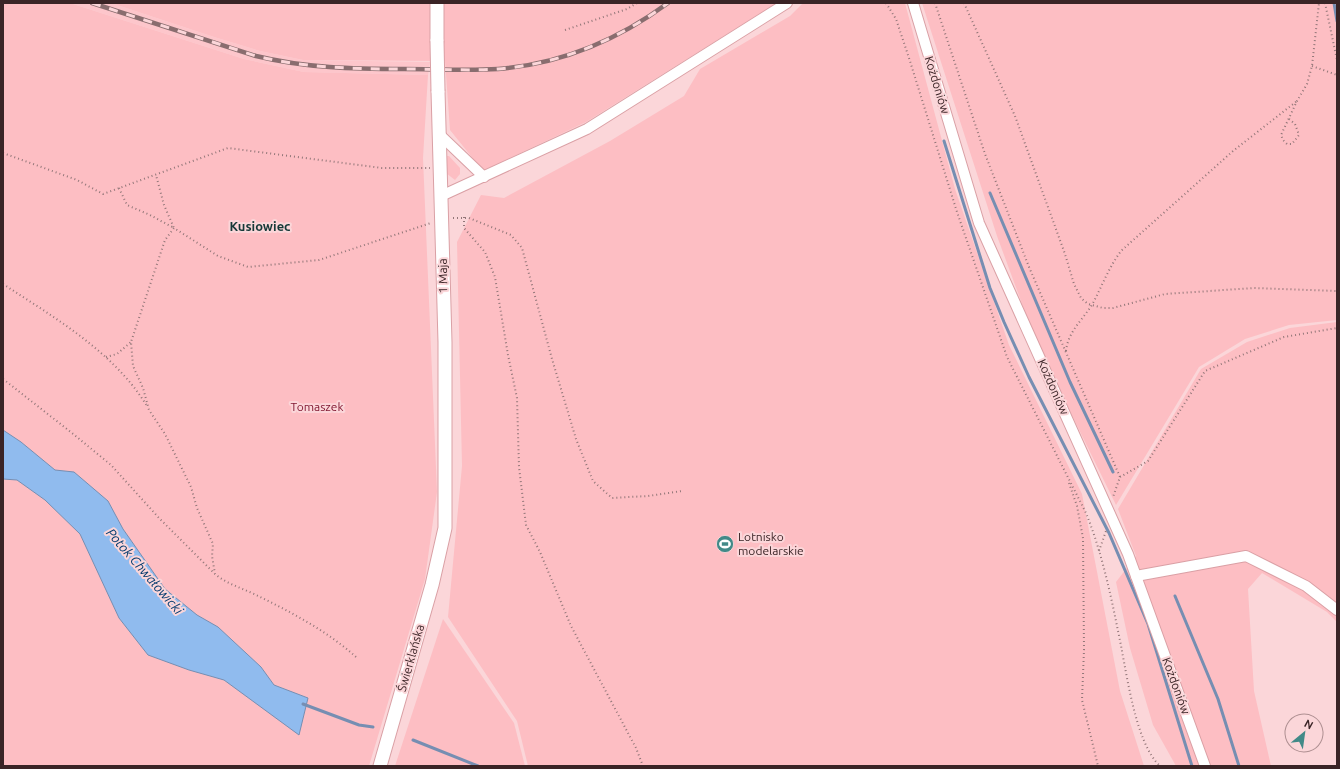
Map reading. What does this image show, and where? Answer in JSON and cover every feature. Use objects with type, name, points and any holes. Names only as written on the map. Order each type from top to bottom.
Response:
[{"type":"main road","name":"1 Maja","points":[[437,3],[439,168],[442,219],[445,342],[446,513],[441,550]]},
{"type":"main road","name":"Świerklańska","points":[[380,766],[441,550]]},
{"type":"street","points":[[441,196],[587,129],[787,3]]},
{"type":"street","name":"Kożdoniów","points":[[913,3],[979,223],[1136,576],[1205,766]]},
{"type":"street","points":[[439,134],[484,177]]},
{"type":"street","points":[[1136,576],[1246,556],[1306,586],[1337,610]]},
{"type":"path","points":[[565,30],[627,9],[637,3]]},
{"type":"path","points":[[886,3],[896,19],[963,232],[1007,356],[1086,513],[1099,552],[1118,629],[1141,737],[1151,758],[1160,766]]},
{"type":"path","points":[[935,3],[985,154],[1029,267],[1120,477],[1108,511],[1107,528],[1099,552]]},
{"type":"path","points":[[964,3],[1018,123],[1065,254],[1074,284],[1081,298],[1091,306],[1113,308],[1165,294],[1254,288],[1337,291]]},
{"type":"path","points":[[1289,119],[1295,124],[1299,135],[1292,144],[1287,144],[1283,140],[1282,135],[1289,119],[1297,101],[1308,84],[1312,66],[1319,3]]},
{"type":"path","points":[[1325,3],[1337,60]]},
{"type":"path","points":[[1312,66],[1337,75]]},
{"type":"path","points":[[1066,353],[1070,335],[1091,306],[1113,262],[1121,251],[1233,151],[1297,101]]},
{"type":"path","points":[[3,153],[77,180],[103,194],[228,148],[382,168],[439,168]]},
{"type":"path","points":[[156,174],[164,205],[174,228]]},
{"type":"path","points":[[119,188],[127,205],[174,228],[218,256],[248,267],[319,260],[442,219],[464,217],[511,235],[522,248],[552,359],[576,439],[593,481],[612,498],[648,496],[682,491]]},
{"type":"path","points":[[464,217],[464,228],[485,252],[495,276],[508,355],[517,398],[520,467],[526,525],[540,552],[571,626],[636,748],[642,766]]},
{"type":"path","points":[[149,410],[143,388],[133,366],[131,342],[165,240],[174,228]]},
{"type":"path","points":[[3,284],[47,313],[106,357],[130,383],[165,434],[191,487],[197,508],[213,544],[212,556],[215,574]]},
{"type":"path","points":[[1120,477],[1148,461],[1205,372],[1284,337],[1337,328]]},
{"type":"path","points":[[106,357],[117,354],[131,342]]},
{"type":"path","points":[[3,379],[72,432],[111,465],[159,518],[215,574],[233,586],[255,594],[338,640],[356,656]]},
{"type":"path","points":[[1068,478],[1077,506],[1083,538],[1084,650],[1082,700],[1098,766]]},
{"type":"shaded area","points":[[70,3],[111,3],[260,51],[303,60],[430,62],[428,75],[304,72],[244,59]]},
{"type":"green space","name":"Tomaszek","points":[[3,3],[70,3],[244,59],[304,72],[428,75],[423,158],[437,492],[425,579],[369,766],[3,766],[3,479],[17,480],[45,500],[80,534],[119,618],[148,655],[189,670],[224,680],[299,734],[308,698],[274,685],[261,667],[218,627],[197,615],[165,589],[123,529],[108,501],[74,472],[55,470],[21,442],[3,430]]},
{"type":"green space","points":[[111,3],[777,3],[586,122],[483,171],[450,130],[445,61],[303,60],[260,51]]},
{"type":"green space","points":[[803,3],[905,3],[955,189],[1009,345],[1082,494],[1120,691],[1144,766],[528,766],[517,721],[448,617],[462,466],[457,242],[481,195],[504,198],[610,141],[684,96],[700,69],[790,16]]},
{"type":"green space","points":[[922,3],[1337,3],[1337,320],[1289,325],[1245,339],[1199,367],[1116,505],[1063,397],[1025,312],[997,236]]},
{"type":"green space","points":[[445,156],[449,156],[460,168],[460,174],[455,180],[446,173]]},
{"type":"green space","points":[[1337,322],[1337,622],[1327,612],[1262,573],[1248,589],[1254,691],[1271,766],[1176,766],[1153,725],[1130,648],[1116,582],[1136,556],[1118,509],[1201,369],[1247,342],[1290,328]]},
{"type":"green space","points":[[443,619],[514,723],[525,766],[395,766]]},
{"type":"water","points":[[3,430],[21,442],[55,470],[74,472],[108,501],[123,529],[165,589],[197,615],[218,627],[261,667],[274,685],[308,698],[299,735],[224,680],[189,670],[148,655],[119,618],[80,534],[45,500],[17,480],[3,479]]},
{"type":"waterway","points":[[1334,3],[1337,21]]},
{"type":"waterway","points":[[944,141],[990,288],[1004,322],[1029,377],[1109,533],[1148,624],[1192,766]]},
{"type":"waterway","points":[[990,193],[1070,382],[1113,472]]},
{"type":"waterway","points":[[1175,596],[1218,699],[1239,766]]},
{"type":"waterway","name":"Potok Chwałowicki","points":[[303,704],[359,725],[373,727]]},
{"type":"waterway","name":"Potok Chwałowicki","points":[[413,740],[478,766]]},
{"type":"railway","points":[[92,3],[256,56],[274,60],[348,68],[463,70],[498,69],[521,66],[566,56],[609,39],[649,16],[668,3]]},
{"type":"place","name":"Lotnisko modelarskie","points":[[725,544]]},
{"type":"district","name":"Kusiowiec","points":[[260,226]]}]
